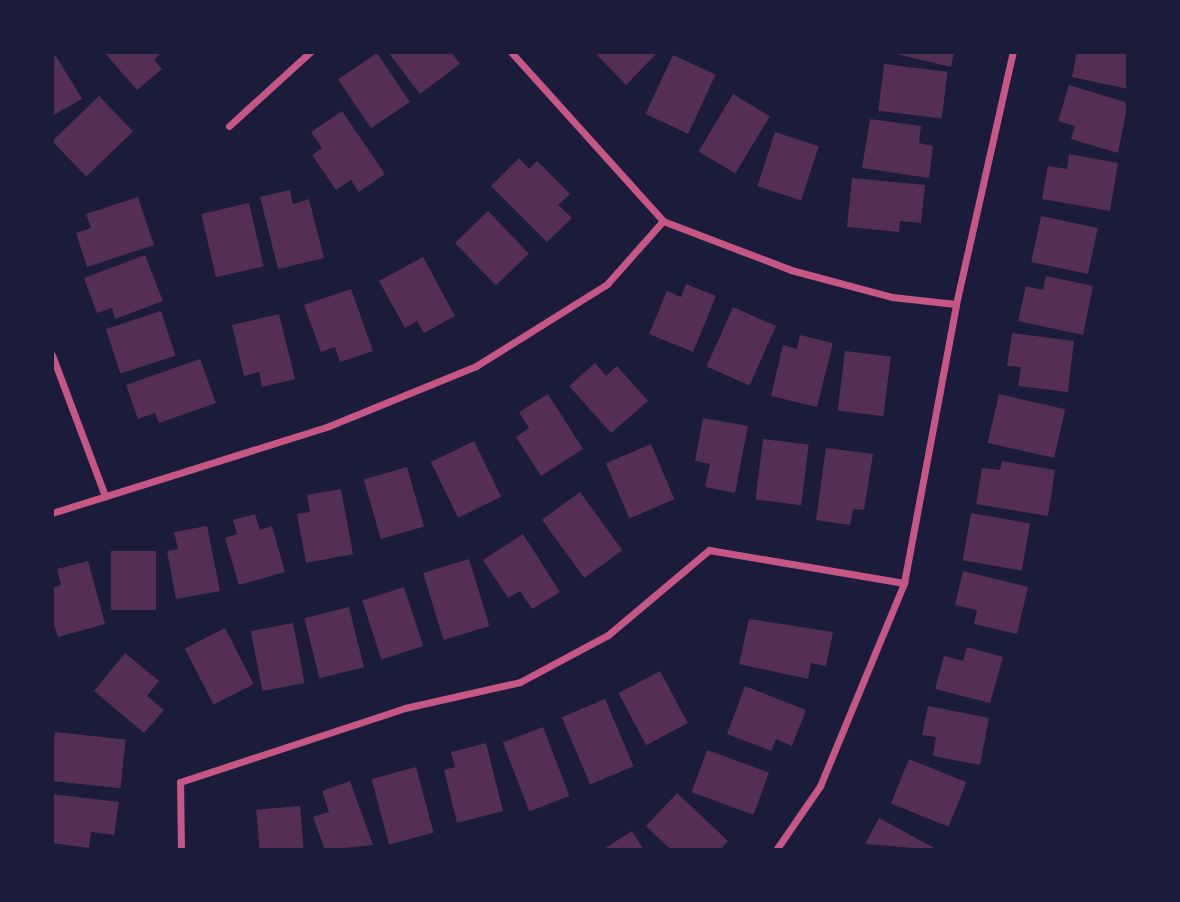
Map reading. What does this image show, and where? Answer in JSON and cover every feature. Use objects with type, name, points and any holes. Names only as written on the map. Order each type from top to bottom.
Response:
[{"type":"street","points":[[229,127],[310,52]]},
{"type":"street","points":[[511,52],[663,220],[791,270],[892,297],[956,304]]},
{"type":"street","points":[[776,849],[820,786],[904,583],[956,304],[1013,52]]},
{"type":"street","points":[[52,513],[329,426],[475,366],[607,284],[663,220]]},
{"type":"street","points":[[52,355],[105,496]]},
{"type":"street","points":[[181,849],[180,782],[405,708],[520,682],[608,635],[709,551],[904,583]]},
{"type":"building","points":[[104,52],[162,52],[154,60],[162,69],[137,90]]},
{"type":"building","points":[[388,52],[451,52],[460,64],[420,94]]},
{"type":"building","points":[[594,52],[658,52],[626,85]]},
{"type":"building","points":[[888,52],[954,52],[951,67]]},
{"type":"building","points":[[1077,52],[1128,52],[1128,89],[1072,77]]},
{"type":"building","points":[[377,53],[410,102],[371,128],[338,79]]},
{"type":"building","points":[[673,55],[716,75],[688,134],[646,114]]},
{"type":"building","points":[[56,56],[82,99],[52,116],[52,58]]},
{"type":"building","points":[[884,64],[948,72],[942,118],[878,111]]},
{"type":"building","points":[[1069,85],[1128,103],[1118,153],[1071,139],[1075,126],[1058,121]]},
{"type":"building","points":[[733,94],[770,116],[735,174],[698,151]]},
{"type":"building","points":[[99,96],[133,131],[86,176],[52,141]]},
{"type":"building","points":[[342,111],[385,174],[359,192],[351,180],[336,190],[312,155],[322,148],[311,132]]},
{"type":"building","points":[[870,119],[921,126],[919,143],[933,146],[929,178],[862,168]]},
{"type":"building","points":[[775,132],[819,146],[801,200],[757,186]]},
{"type":"building","points":[[1069,154],[1118,163],[1110,211],[1042,199],[1048,166],[1067,169]]},
{"type":"building","points":[[519,158],[529,169],[537,161],[570,194],[558,205],[572,218],[547,242],[491,186]]},
{"type":"building","points":[[852,178],[925,185],[921,223],[900,221],[899,232],[847,227]]},
{"type":"building","points":[[290,190],[293,204],[309,199],[324,258],[278,269],[260,197]]},
{"type":"building","points":[[138,197],[154,245],[87,267],[76,233],[91,228],[86,214]]},
{"type":"building","points":[[249,203],[264,266],[216,277],[201,214]]},
{"type":"building","points":[[488,211],[529,253],[496,285],[455,243]]},
{"type":"building","points":[[1041,216],[1098,228],[1088,274],[1031,262]]},
{"type":"building","points":[[145,255],[163,301],[115,319],[112,308],[97,313],[84,278]]},
{"type":"building","points":[[423,257],[455,316],[424,333],[417,321],[405,328],[379,281]]},
{"type":"building","points":[[1046,276],[1093,286],[1083,335],[1018,321],[1026,286],[1043,290]]},
{"type":"building","points":[[686,284],[716,296],[693,352],[649,334],[667,291],[681,297]]},
{"type":"building","points":[[351,289],[373,351],[340,362],[335,347],[321,352],[304,305]]},
{"type":"building","points":[[733,307],[776,326],[749,385],[707,366]]},
{"type":"building","points":[[161,311],[176,356],[120,374],[106,329]]},
{"type":"building","points":[[279,314],[295,379],[262,387],[259,372],[244,376],[232,325]]},
{"type":"building","points":[[1012,333],[1074,341],[1068,392],[1018,386],[1021,367],[1007,366]]},
{"type":"building","points":[[800,335],[833,343],[817,407],[771,396],[783,345],[797,349]]},
{"type":"building","points":[[845,351],[891,357],[883,416],[838,411]]},
{"type":"building","points":[[200,359],[216,403],[159,423],[155,413],[138,419],[126,385]]},
{"type":"building","points":[[595,363],[606,376],[617,366],[648,401],[611,433],[569,386]]},
{"type":"building","points":[[548,394],[583,449],[541,476],[516,437],[529,428],[519,412]]},
{"type":"building","points":[[999,394],[1065,409],[1054,458],[988,443]]},
{"type":"building","points":[[703,418],[748,426],[735,493],[705,487],[710,464],[695,461]]},
{"type":"building","points":[[763,439],[809,445],[801,505],[756,500]]},
{"type":"building","points":[[474,441],[501,497],[458,518],[431,462]]},
{"type":"building","points":[[651,444],[674,499],[629,518],[606,463]]},
{"type":"building","points":[[826,448],[873,454],[864,510],[853,509],[850,525],[816,520]]},
{"type":"building","points":[[1002,461],[1055,470],[1048,516],[976,504],[982,468],[1000,470]]},
{"type":"building","points":[[407,467],[424,527],[381,539],[364,479]]},
{"type":"building","points":[[341,489],[353,554],[306,563],[297,514],[310,512],[307,495]]},
{"type":"building","points":[[580,492],[622,550],[584,578],[542,520]]},
{"type":"building","points":[[971,513],[1030,523],[1022,571],[963,560]]},
{"type":"building","points":[[255,514],[260,530],[272,526],[285,572],[239,585],[225,538],[237,534],[233,520]]},
{"type":"building","points":[[207,526],[220,591],[176,599],[167,551],[178,549],[174,532]]},
{"type":"building","points":[[523,534],[560,592],[532,609],[520,591],[508,598],[483,560]]},
{"type":"building","points":[[111,551],[156,551],[156,610],[111,610]]},
{"type":"building","points":[[469,559],[489,626],[444,640],[423,573]]},
{"type":"building","points":[[88,561],[105,624],[58,637],[52,618],[52,588],[61,585],[57,569]]},
{"type":"building","points":[[963,571],[1028,587],[1017,634],[974,624],[977,610],[955,605]]},
{"type":"building","points":[[404,587],[423,646],[381,660],[362,601]]},
{"type":"building","points":[[349,607],[364,667],[319,678],[304,618]]},
{"type":"building","points":[[749,619],[833,632],[826,666],[811,663],[808,679],[739,664]]},
{"type":"building","points":[[293,623],[305,683],[262,691],[251,631]]},
{"type":"building","points":[[225,628],[254,684],[214,705],[185,648]]},
{"type":"building","points":[[967,647],[1003,657],[990,703],[935,689],[944,656],[963,661]]},
{"type":"building","points":[[125,653],[159,681],[147,696],[164,710],[144,733],[94,691]]},
{"type":"building","points":[[660,671],[688,723],[646,745],[619,693]]},
{"type":"building","points":[[745,686],[806,710],[792,746],[776,739],[771,751],[727,734]]},
{"type":"building","points":[[605,699],[634,766],[590,785],[562,717]]},
{"type":"building","points":[[928,706],[989,718],[980,765],[933,756],[936,737],[922,735]]},
{"type":"building","points":[[543,727],[570,796],[529,811],[503,742]]},
{"type":"building","points":[[55,732],[126,739],[120,788],[52,781]]},
{"type":"building","points":[[486,743],[503,811],[457,823],[444,770],[455,767],[451,752]]},
{"type":"building","points":[[707,750],[769,773],[754,815],[692,792]]},
{"type":"building","points":[[909,759],[966,782],[949,827],[891,804]]},
{"type":"building","points":[[416,767],[434,833],[389,845],[372,779]]},
{"type":"building","points":[[350,781],[373,845],[325,850],[313,817],[329,812],[322,791]]},
{"type":"building","points":[[677,793],[728,841],[720,850],[671,850],[646,826]]},
{"type":"building","points":[[52,794],[119,802],[114,835],[91,832],[89,848],[52,843]]},
{"type":"building","points":[[300,806],[304,850],[260,850],[256,810]]},
{"type":"building","points":[[879,818],[938,850],[865,844]]},
{"type":"building","points":[[632,831],[644,850],[602,850]]}]
